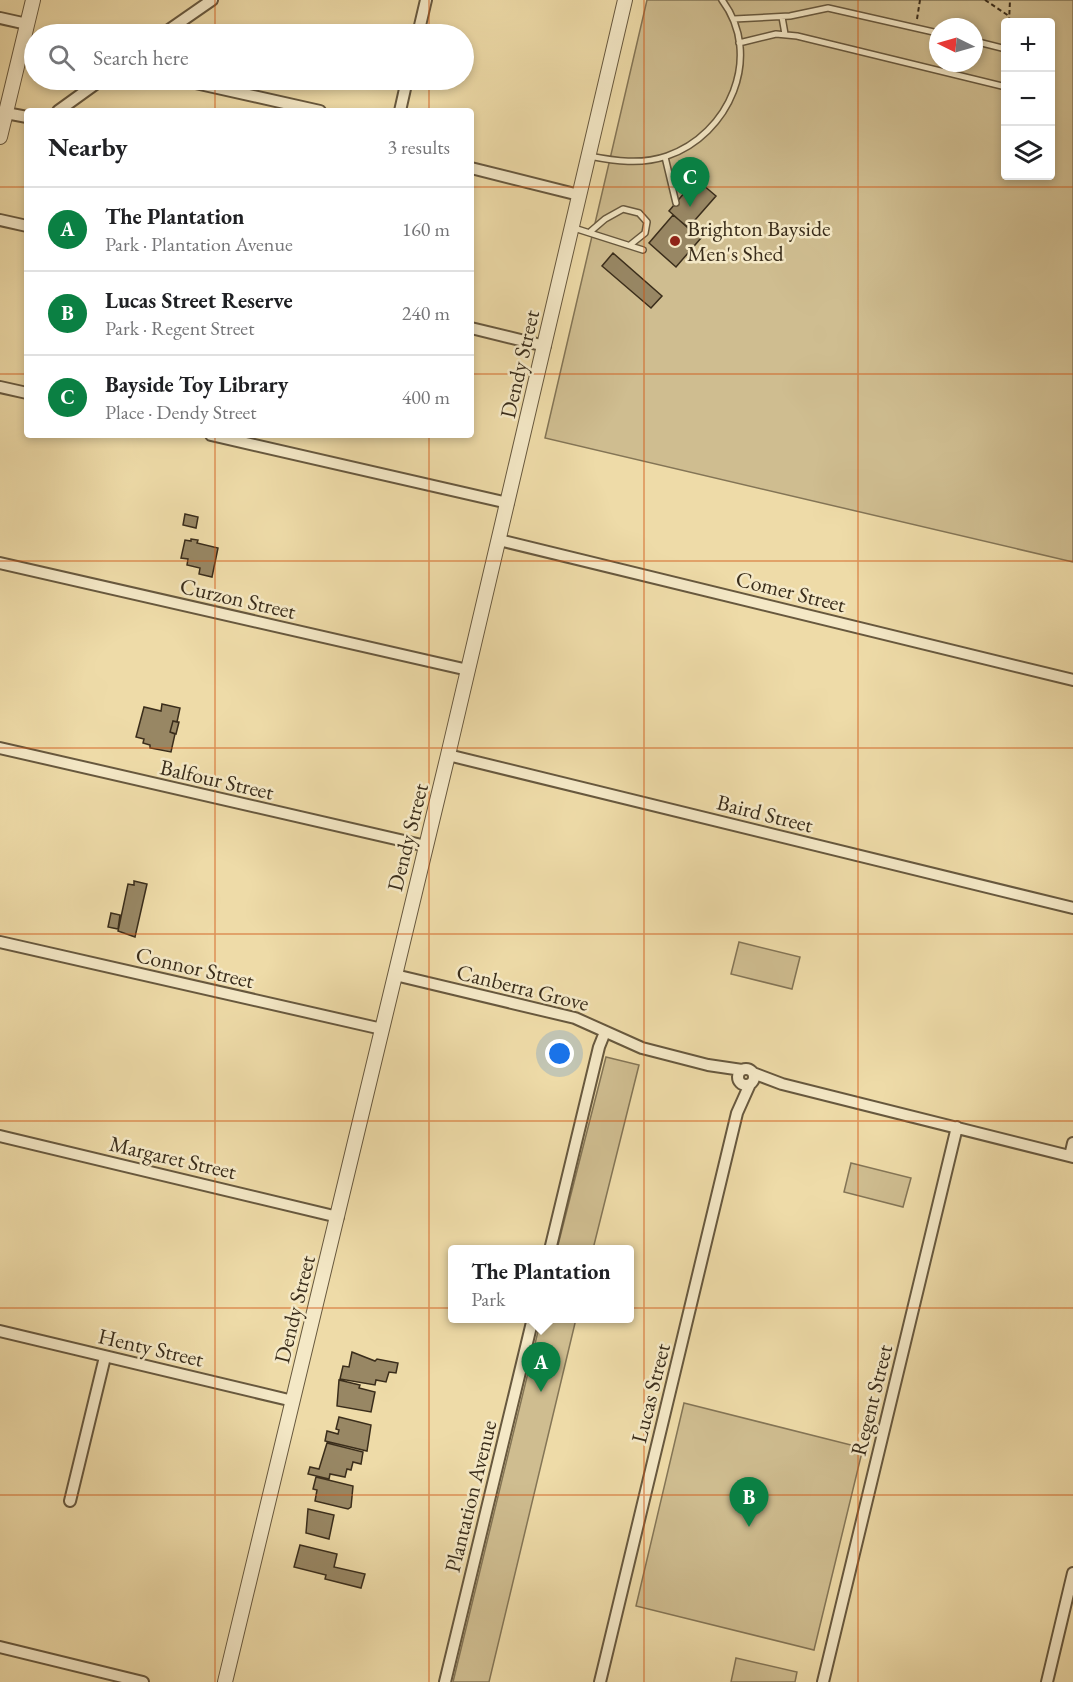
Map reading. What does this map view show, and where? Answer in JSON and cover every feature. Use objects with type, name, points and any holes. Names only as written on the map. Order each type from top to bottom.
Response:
[{"type":"street","points":[[0,18],[27,24],[33,0]]},
{"type":"street","points":[[177,24],[212,0]]},
{"type":"street","points":[[420,24],[426,0]]},
{"type":"street","name":"Dendy Street","points":[[225,1682],[508,503],[625,0]]},
{"type":"street","points":[[0,137],[24,37]]},
{"type":"street","points":[[62,108],[86,90]]},
{"type":"street","points":[[227,90],[307,108]]},
{"type":"street","points":[[401,108],[405,90]]},
{"type":"street","points":[[6,112],[24,116]]},
{"type":"street","points":[[474,169],[579,195]]},
{"type":"street","points":[[0,220],[24,225]]},
{"type":"street","points":[[474,329],[545,346]]},
{"type":"street","points":[[0,387],[24,392]]},
{"type":"street","points":[[224,438],[508,503]]},
{"type":"street","name":"Comer Street","points":[[499,540],[1073,680]]},
{"type":"street","name":"Curzon Street","points":[[0,563],[468,670]]},
{"type":"street","name":"Balfour Street","points":[[0,748],[426,846]]},
{"type":"street","name":"Baird Street","points":[[448,755],[1073,908]]},
{"type":"street","name":"Connor Street","points":[[0,942],[382,1029]]},
{"type":"street","name":"Canberra Grove","points":[[395,975],[575,1018],[628,1044],[708,1065],[746,1078],[782,1084],[1071,1157]]},
{"type":"street","points":[[551,1245],[596,1058],[605,1032]]},
{"type":"street","name":"Lucas Street","points":[[600,1682],[746,1078]]},
{"type":"street","name":"Regent Street","points":[[823,1682],[957,1127]]},
{"type":"street","name":"Margaret Street","points":[[0,1136],[338,1216]]},
{"type":"street","points":[[1071,1157],[1073,1143]]},
{"type":"street","name":"Plantation Avenue","points":[[446,1682],[532,1323]]},
{"type":"street","name":"Henty Street","points":[[0,1331],[293,1401]]},
{"type":"street","points":[[70,1501],[105,1356]]},
{"type":"street","points":[[1047,1682],[1073,1573]]},
{"type":"street","points":[[0,1647],[143,1682]]},
{"type":"lane","points":[[589,156],[627,162],[665,157],[697,142],[720,118],[736,84],[740,67],[739,43],[734,19],[722,0]]},
{"type":"lane","points":[[734,19],[782,17],[828,8],[929,31]]},
{"type":"lane","points":[[782,17],[785,34]]},
{"type":"lane","points":[[739,43],[785,34],[1001,86]]},
{"type":"lane","points":[[983,43],[1001,48]]},
{"type":"lane","points":[[665,157],[676,202]]},
{"type":"lane","points":[[591,231],[605,219],[623,209],[639,213],[647,222],[645,233],[630,245]]},
{"type":"lane","points":[[572,227],[591,231],[643,250]]},
{"type":"path","points":[[916,27],[920,0]]},
{"type":"path","points":[[986,0],[1009,16]]},
{"type":"path","points":[[1009,16],[1010,0]]},
{"type":"shaded area","points":[[647,0],[1073,0],[1073,562],[545,438]]},
{"type":"shaded area","points":[[739,942],[800,957],[792,989],[731,974]]},
{"type":"shaded area","points":[[606,1057],[639,1065],[594,1245],[558,1245]]},
{"type":"shaded area","points":[[851,1163],[911,1178],[903,1207],[844,1192]]},
{"type":"shaded area","points":[[540,1323],[575,1323],[489,1682],[453,1682]]},
{"type":"shaded area","points":[[684,1403],[863,1448],[814,1650],[636,1606]]},
{"type":"shaded area","points":[[736,1658],[797,1672],[795,1682],[731,1682]]},
{"type":"building","points":[[696,179],[716,196],[688,228],[669,211]]},
{"type":"building","name":"Brighton Bayside Men's Shed","points":[[673,215],[701,238],[676,267],[649,243]]},
{"type":"building","points":[[613,253],[662,296],[651,308],[602,266]]},
{"type":"building","points":[[185,514],[198,517],[196,528],[183,525]]},
{"type":"building","points":[[191,539],[198,540],[197,543],[218,548],[212,577],[199,574],[200,568],[187,565],[188,559],[181,558],[185,540],[191,541]]},
{"type":"building","points":[[162,704],[180,708],[177,722],[173,721],[170,732],[175,734],[171,752],[150,748],[150,745],[143,743],[144,739],[136,737],[144,707],[161,711]]},
{"type":"building","points":[[173,721],[179,722],[176,734],[170,732]]},
{"type":"building","points":[[134,881],[147,884],[135,937],[118,931],[128,884],[134,885]]},
{"type":"building","points":[[111,913],[120,915],[118,929],[108,927]]},
{"type":"building","points":[[352,1352],[375,1361],[377,1359],[398,1363],[396,1373],[389,1372],[386,1382],[376,1380],[375,1385],[340,1379],[343,1366],[349,1367]]},
{"type":"building","points":[[339,1380],[360,1385],[359,1388],[375,1392],[371,1412],[337,1406]]},
{"type":"building","points":[[339,1417],[371,1425],[367,1451],[325,1441],[327,1431],[338,1434],[339,1430],[336,1429]]},
{"type":"building","points":[[327,1443],[363,1452],[361,1464],[353,1462],[351,1470],[347,1469],[345,1477],[330,1474],[329,1479],[308,1474],[310,1467],[319,1469]]},
{"type":"building","points":[[316,1477],[353,1486],[351,1507],[348,1509],[315,1501],[317,1490],[313,1489]]},
{"type":"building","points":[[308,1509],[334,1515],[329,1539],[306,1533]]},
{"type":"building","points":[[300,1545],[337,1554],[334,1567],[365,1574],[361,1588],[325,1579],[326,1575],[294,1567]]},
{"type":"place","name":"Bayside Toy Library","points":[[690,207]]},
{"type":"place","name":"Brighton Bayside Men's Shed","points":[[675,241]]},
{"type":"place","name":"The Plantation","points":[[541,1392]]},
{"type":"place","name":"Lucas Street Reserve","points":[[749,1527]]}]
